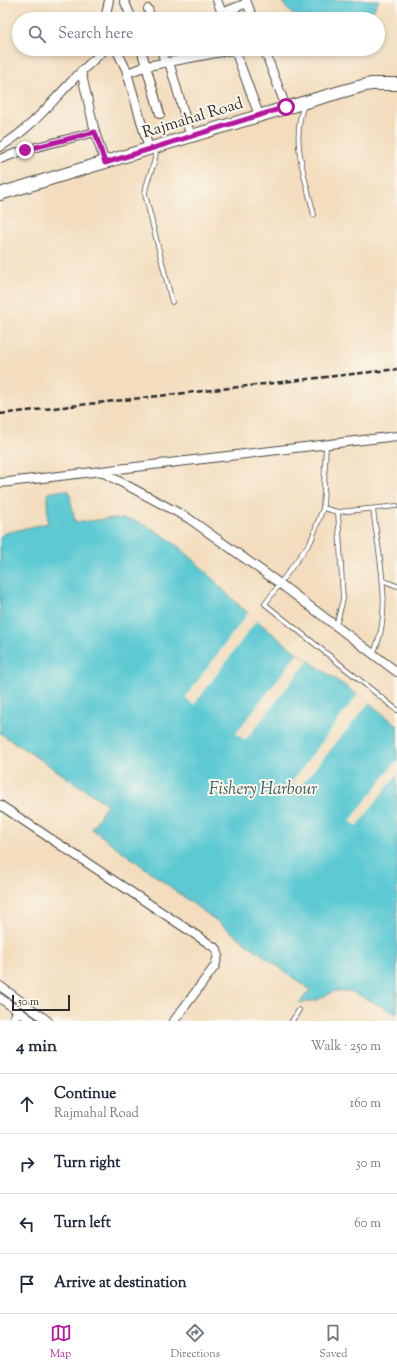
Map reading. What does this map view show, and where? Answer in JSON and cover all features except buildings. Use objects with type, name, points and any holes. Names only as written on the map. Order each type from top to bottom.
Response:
[{"type":"main road","name":"Rajmahal Road","points":[[0,194],[286,107],[371,84],[397,84]]},
{"type":"street","points":[[106,12],[109,0]]},
{"type":"street","points":[[124,0],[129,12]]},
{"type":"street","points":[[217,0],[222,12]]},
{"type":"street","points":[[230,12],[246,2],[250,12]]},
{"type":"street","points":[[0,147],[29,127],[81,71],[97,56]]},
{"type":"street","points":[[119,56],[127,73],[153,148]]},
{"type":"street","points":[[143,56],[160,114]]},
{"type":"street","points":[[164,56],[191,137]]},
{"type":"street","points":[[127,73],[147,66],[198,56]]},
{"type":"street","points":[[236,56],[259,115]]},
{"type":"street","points":[[267,56],[286,107]]},
{"type":"street","points":[[81,71],[95,132],[105,163]]},
{"type":"street","points":[[0,159],[25,150],[95,132]]},
{"type":"street","points":[[0,484],[397,436]]},
{"type":"street","points":[[99,471],[188,518],[279,583],[397,672]]},
{"type":"street","points":[[0,805],[217,949],[218,955],[215,966],[174,1021]]},
{"type":"street","points":[[0,986],[48,1021]]},
{"type":"street","points":[[0,998],[32,1021]]},
{"type":"street","points":[[12,1021],[18,1011]]},
{"type":"lane","points":[[305,102],[299,119],[297,141],[314,215]]},
{"type":"lane","points":[[153,148],[155,161],[146,184],[145,194],[172,302]]},
{"type":"lane","points":[[326,445],[323,508],[311,541],[265,601],[266,606],[397,710]]},
{"type":"lane","points":[[323,508],[338,512],[397,506]]},
{"type":"lane","points":[[372,509],[382,580],[383,627],[378,644],[373,654]]},
{"type":"lane","points":[[336,626],[343,599],[338,512]]},
{"type":"lane","points":[[382,580],[397,586]]},
{"type":"lane","points":[[292,1021],[299,1010]]},
{"type":"water","points":[[281,0],[379,0],[374,9],[370,12],[291,12]]},
{"type":"water","name":"Fishery Harbour","points":[[64,490],[69,491],[75,522],[114,518],[130,520],[155,530],[170,540],[184,551],[249,614],[293,650],[397,725],[397,1014],[350,991],[335,991],[317,1000],[299,1003],[310,990],[92,829],[107,804],[0,733],[0,537],[5,533],[48,523],[48,493]]},
{"type":"pier","points":[[248,613],[257,620],[194,705],[185,698]]},
{"type":"pier","points":[[298,653],[308,661],[245,741],[236,733]]},
{"type":"pier","points":[[358,694],[369,703],[298,789],[291,783]]},
{"type":"pier","points":[[397,760],[397,774],[357,826],[350,821]]},
{"type":"railway","points":[[0,414],[397,369]]},
{"type":"route","points":[[25,150],[95,132],[105,163],[286,107]]}]
